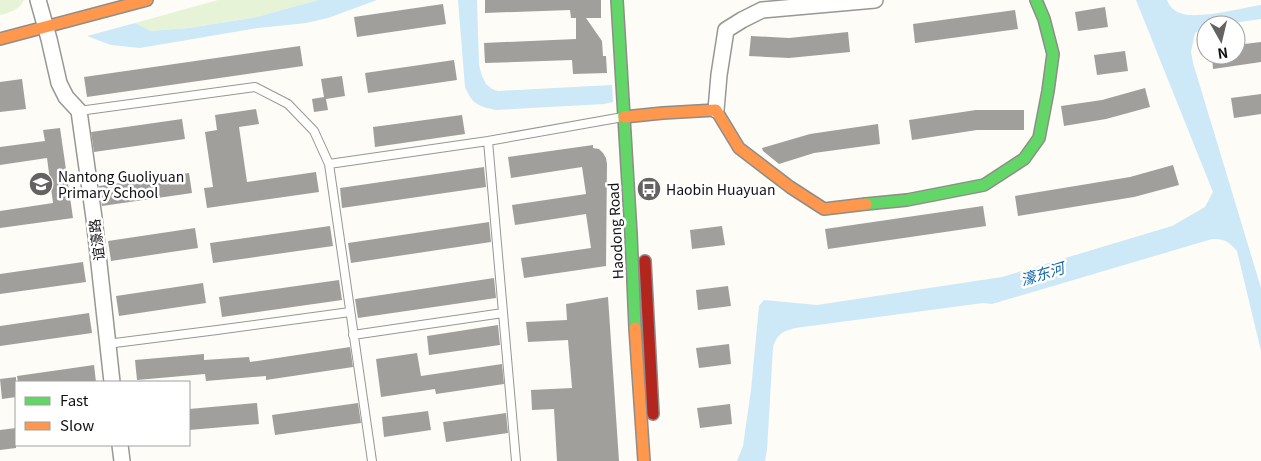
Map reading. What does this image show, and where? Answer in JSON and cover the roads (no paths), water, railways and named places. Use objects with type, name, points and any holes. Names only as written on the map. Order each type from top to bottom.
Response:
[{"type":"street","points":[[38,0],[59,83],[66,97],[79,111]]},
{"type":"street","points":[[0,39],[104,0]]},
{"type":"street","points":[[0,28],[44,22],[147,0]]},
{"type":"street","name":"Haodong Road","points":[[617,0],[631,234],[636,358],[644,461]]},
{"type":"street","points":[[876,0],[762,10],[726,30],[716,110],[739,148],[790,187],[824,209],[907,200],[984,185],[1024,159],[1039,138],[1053,54],[1044,19],[1036,0]]},
{"type":"street","points":[[624,117],[716,110]]},
{"type":"street","name":"谊濠路","points":[[79,111],[94,218],[112,381]]},
{"type":"street","name":"Haodong Road","points":[[645,254],[654,428]]},
{"type":"street","points":[[120,446],[122,461]]},
{"type":"lane","points":[[79,111],[255,87],[288,104],[314,131],[329,164],[372,461]]},
{"type":"lane","points":[[329,164],[488,141],[624,117]]},
{"type":"lane","points":[[488,141],[516,461]]},
{"type":"lane","points":[[107,344],[350,312]]},
{"type":"lane","points":[[353,335],[503,313]]},
{"type":"water","points":[[318,0],[377,0],[328,18],[306,23],[258,28],[140,48],[111,45],[87,36],[135,23],[151,31],[189,28],[257,17]]},
{"type":"water","points":[[458,0],[477,0],[479,65],[486,84],[492,89],[498,91],[612,85],[613,102],[496,110],[477,104],[465,87]]},
{"type":"water","name":"濠东河","points":[[1136,0],[1167,0],[1174,10],[1188,15],[1196,15],[1196,32],[1191,52],[1193,63],[1261,288],[1261,351],[1237,251],[1226,241],[1212,239],[992,304],[983,303],[795,328],[784,332],[779,336],[773,347],[765,461],[737,461],[743,446],[751,390],[759,306],[764,300],[817,305],[1002,277],[1172,226],[1205,207],[1213,192]]},
{"type":"water","points":[[1261,5],[1261,19],[1246,21],[1246,15],[1197,15]]},
{"type":"place","name":"Nantong Guoliyuan Primary School","points":[[41,184]]},
{"type":"place","name":"Haobin Huayuan","points":[[649,189]]}]
